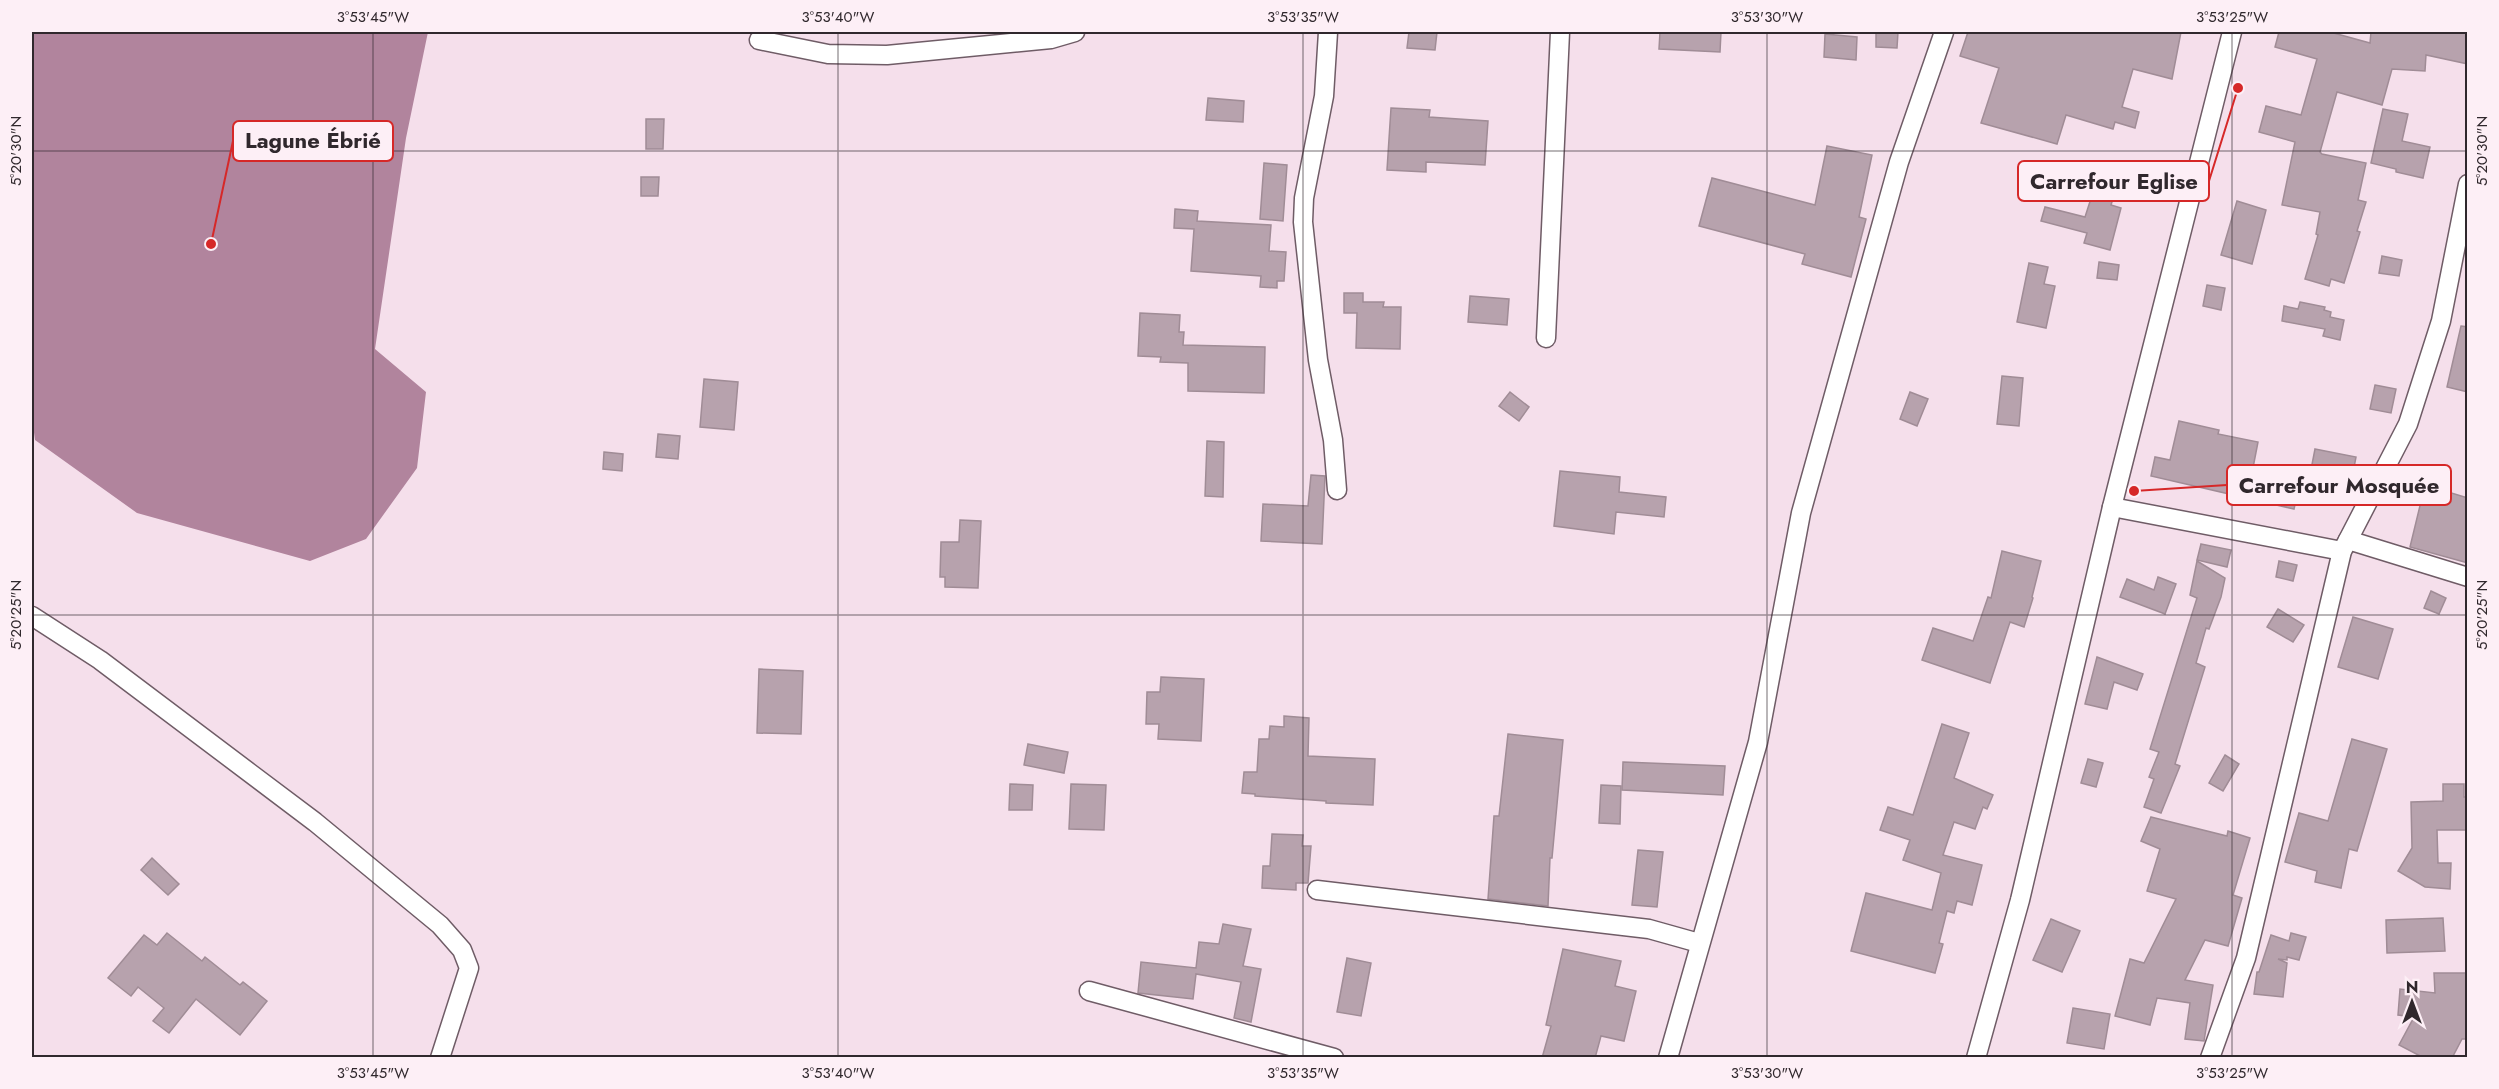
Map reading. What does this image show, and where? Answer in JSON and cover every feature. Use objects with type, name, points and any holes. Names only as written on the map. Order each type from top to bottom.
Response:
[{"type":"street","points":[[759,40],[828,54],[887,55],[1051,39],[1075,32]]},
{"type":"street","points":[[1328,32],[1324,96],[1304,198],[1303,222],[1318,360],[1333,440],[1337,490]]},
{"type":"street","points":[[1546,338],[1560,32]]},
{"type":"street","points":[[1668,1058],[1758,742],[1801,513],[1899,162],[1944,32]]},
{"type":"street","points":[[1976,1058],[2020,900],[2112,507],[2232,32]]},
{"type":"street","points":[[2210,1058],[2246,958],[2345,546],[2408,424],[2441,321],[2468,184]]},
{"type":"street","points":[[2112,507],[2345,546],[2468,577]]},
{"type":"street","points":[[32,616],[100,660],[315,822],[440,925],[462,950],[469,968],[440,1058]]},
{"type":"street","points":[[1317,890],[1620,925],[1648,929],[1699,943]]},
{"type":"street","points":[[1089,991],[1334,1058]]},
{"type":"shaded area","points":[[32,32],[428,32],[406,138],[375,349],[426,392],[417,468],[366,539],[310,561],[137,513],[35,440],[32,418]]},
{"type":"building","points":[[1409,32],[1437,32],[1435,50],[1407,48]]},
{"type":"building","points":[[1660,32],[1721,32],[1720,52],[1659,49]]},
{"type":"building","points":[[1876,32],[1898,32],[1897,48],[1876,47]]},
{"type":"building","points":[[1968,32],[2181,32],[2172,79],[2133,69],[2122,107],[2139,112],[2135,128],[2115,122],[2113,129],[2066,115],[2057,144],[1981,123],[1999,68],[1960,56]]},
{"type":"building","points":[[2279,32],[2330,32],[2370,43],[2371,32],[2468,32],[2468,64],[2426,55],[2425,71],[2392,69],[2382,105],[2337,92],[2320,152],[2366,163],[2358,200],[2366,202],[2357,231],[2360,232],[2344,283],[2331,279],[2329,286],[2305,279],[2318,235],[2316,234],[2320,212],[2282,205],[2295,142],[2259,132],[2266,106],[2301,115],[2317,59],[2275,47]]},
{"type":"building","points":[[1825,34],[1857,37],[1856,60],[1824,57]]},
{"type":"building","points":[[1208,98],[1244,101],[1243,122],[1206,120]]},
{"type":"building","points":[[1391,108],[1430,110],[1429,117],[1488,121],[1485,165],[1426,162],[1426,172],[1387,170]]},
{"type":"building","points":[[2383,109],[2408,114],[2402,141],[2430,147],[2423,178],[2371,163]]},
{"type":"building","points":[[646,119],[664,119],[663,149],[646,149]]},
{"type":"building","points":[[1827,146],[1872,155],[1859,217],[1866,219],[1851,277],[1802,264],[1805,254],[1699,226],[1712,178],[1815,205]]},
{"type":"building","points":[[1264,163],[1287,165],[1283,221],[1260,219]]},
{"type":"building","points":[[641,177],[659,177],[658,196],[641,196]]},
{"type":"building","points":[[2096,183],[2116,189],[2111,205],[2121,208],[2110,250],[2084,243],[2087,233],[2041,221],[2045,207],[2085,217]]},
{"type":"building","points":[[2237,201],[2266,210],[2252,264],[2221,255]]},
{"type":"building","points":[[1175,209],[1198,211],[1197,221],[1271,225],[1269,251],[1286,252],[1284,281],[1277,281],[1277,288],[1260,287],[1261,276],[1191,271],[1194,229],[1174,228]]},
{"type":"building","points":[[2382,256],[2402,260],[2399,276],[2379,273]]},
{"type":"building","points":[[2099,262],[2119,265],[2117,280],[2097,278]]},
{"type":"building","points":[[2029,263],[2048,267],[2044,284],[2055,286],[2046,328],[2017,322]]},
{"type":"building","points":[[2207,285],[2225,288],[2221,310],[2203,306]]},
{"type":"building","points":[[1344,293],[1363,293],[1363,302],[1384,302],[1383,307],[1401,307],[1400,349],[1356,348],[1357,313],[1344,313]]},
{"type":"building","points":[[1470,296],[1509,299],[1507,325],[1468,322]]},
{"type":"building","points":[[2300,302],[2325,307],[2324,310],[2331,312],[2330,317],[2344,320],[2340,340],[2323,336],[2325,329],[2282,321],[2284,306],[2298,309]]},
{"type":"building","points":[[1140,313],[1180,315],[1179,332],[1184,332],[1183,345],[1265,347],[1264,393],[1188,391],[1188,363],[1160,362],[1161,357],[1138,356]]},
{"type":"building","points":[[2461,326],[2468,327],[2468,392],[2447,387]]},
{"type":"building","points":[[2002,376],[2023,378],[2019,426],[1997,424]]},
{"type":"building","points":[[704,379],[738,382],[734,430],[700,427]]},
{"type":"building","points":[[2375,385],[2396,389],[2391,413],[2370,409]]},
{"type":"building","points":[[1510,392],[1529,407],[1519,421],[1499,406]]},
{"type":"building","points":[[1910,392],[1928,399],[1917,426],[1900,419]]},
{"type":"building","points":[[2179,421],[2219,430],[2218,434],[2258,442],[2251,478],[2299,487],[2294,509],[2151,476],[2155,457],[2170,460]]},
{"type":"building","points":[[658,434],[680,436],[678,459],[656,457]]},
{"type":"building","points":[[1207,441],[1224,442],[1223,497],[1205,496]]},
{"type":"building","points":[[2315,449],[2356,457],[2350,488],[2309,480]]},
{"type":"building","points":[[604,452],[623,454],[622,471],[603,469]]},
{"type":"building","points":[[1560,471],[1620,477],[1619,492],[1666,497],[1664,517],[1616,512],[1614,534],[1554,526]]},
{"type":"building","points":[[1311,475],[1325,476],[1322,544],[1261,541],[1263,504],[1308,506]]},
{"type":"building","points":[[2425,485],[2468,498],[2468,563],[2410,547]]},
{"type":"building","points":[[960,520],[981,521],[978,588],[945,587],[945,577],[940,577],[941,542],[959,542]]},
{"type":"building","points":[[2201,544],[2231,550],[2227,567],[2197,560]]},
{"type":"building","points":[[2002,551],[2041,561],[2024,627],[2010,622],[1990,683],[1922,660],[1933,628],[1973,641],[1988,597],[1991,598]]},
{"type":"building","points":[[2197,561],[2225,578],[2221,597],[2209,629],[2206,628],[2196,663],[2205,667],[2175,764],[2180,766],[2161,813],[2144,807],[2154,779],[2149,777],[2159,752],[2150,749],[2197,598],[2190,595]]},
{"type":"building","points":[[2279,561],[2297,565],[2293,581],[2276,577]]},
{"type":"building","points":[[2158,577],[2176,584],[2165,614],[2120,597],[2127,579],[2154,590]]},
{"type":"building","points":[[2431,591],[2446,598],[2439,614],[2424,608]]},
{"type":"building","points":[[2278,609],[2304,625],[2293,642],[2267,627]]},
{"type":"building","points":[[2353,617],[2393,629],[2378,679],[2338,667]]},
{"type":"building","points":[[2097,657],[2143,674],[2137,690],[2114,682],[2107,709],[2085,704]]},
{"type":"building","points":[[759,669],[803,671],[801,734],[757,733]]},
{"type":"building","points":[[1161,677],[1204,679],[1201,741],[1158,739],[1159,724],[1146,724],[1147,692],[1160,692]]},
{"type":"building","points":[[1284,716],[1309,718],[1308,756],[1375,759],[1373,805],[1326,803],[1326,801],[1242,793],[1244,772],[1257,772],[1259,739],[1269,739],[1270,726],[1284,727]]},
{"type":"building","points":[[1942,724],[1969,733],[1954,778],[1993,795],[1987,809],[1983,807],[1975,829],[1954,822],[1943,855],[1982,865],[1972,905],[1957,901],[1954,913],[1947,911],[1939,943],[1943,944],[1935,973],[1851,951],[1866,893],[1932,910],[1941,873],[1903,860],[1910,840],[1880,830],[1888,807],[1913,815]]},
{"type":"building","points":[[1508,734],[1563,740],[1552,858],[1550,858],[1548,906],[1488,899],[1494,816],[1499,816]]},
{"type":"building","points":[[2352,739],[2387,749],[2357,851],[2349,849],[2341,888],[2315,882],[2317,871],[2285,862],[2299,813],[2328,821]]},
{"type":"building","points":[[1028,744],[1068,752],[1064,773],[1024,765]]},
{"type":"building","points":[[2225,755],[2239,764],[2223,791],[2209,783]]},
{"type":"building","points":[[2088,759],[2103,763],[2096,787],[2081,783]]},
{"type":"building","points":[[1623,762],[1725,766],[1723,795],[1622,790]]},
{"type":"building","points":[[1010,784],[1033,785],[1032,810],[1009,810]]},
{"type":"building","points":[[1071,784],[1106,785],[1104,830],[1069,829]]},
{"type":"building","points":[[2443,784],[2464,784],[2464,797],[2466,797],[2466,830],[2437,830],[2438,863],[2451,863],[2450,889],[2425,887],[2398,871],[2412,848],[2411,802],[2443,801]]},
{"type":"building","points":[[1601,785],[1621,786],[1620,824],[1599,823]]},
{"type":"building","points":[[2151,817],[2227,836],[2228,831],[2250,838],[2233,895],[2242,898],[2228,946],[2205,940],[2185,980],[2213,985],[2204,1041],[2185,1039],[2190,1003],[2157,998],[2150,1025],[2115,1016],[2130,959],[2144,963],[2176,899],[2147,891],[2160,849],[2141,841]]},
{"type":"building","points":[[1272,834],[1303,835],[1302,846],[1311,846],[1308,883],[1296,883],[1296,890],[1262,888],[1263,866],[1270,866]]},
{"type":"building","points":[[1638,850],[1663,852],[1657,907],[1632,905]]},
{"type":"building","points":[[152,858],[179,884],[168,895],[141,870]]},
{"type":"building","points":[[2443,918],[2445,951],[2387,953],[2386,920]]},
{"type":"building","points":[[2051,919],[2080,931],[2062,972],[2033,960]]},
{"type":"building","points":[[1223,924],[1251,929],[1243,966],[1261,969],[1251,1022],[1234,1018],[1241,982],[1196,974],[1193,999],[1138,993],[1141,962],[1196,968],[1199,942],[1219,944]]},
{"type":"building","points":[[167,933],[202,961],[205,957],[240,985],[243,982],[267,1001],[240,1035],[196,999],[169,1033],[153,1021],[164,1008],[138,987],[131,996],[108,978],[144,935],[157,945]]},
{"type":"building","points":[[2291,933],[2306,937],[2299,960],[2287,957],[2287,960],[2278,959],[2287,963],[2283,997],[2254,994],[2257,972],[2259,972],[2271,935],[2289,941]]},
{"type":"building","points":[[1563,949],[1621,961],[1615,986],[1636,991],[1624,1041],[1601,1036],[1595,1058],[1542,1058],[1551,1026],[1546,1025]]},
{"type":"building","points":[[1347,958],[1371,963],[1361,1016],[1337,1012]]},
{"type":"building","points":[[2434,973],[2468,973],[2468,1039],[2462,1039],[2452,1058],[2424,1058],[2399,1045],[2414,1017],[2398,1015],[2400,989],[2435,993]]},
{"type":"building","points":[[2073,1008],[2110,1014],[2104,1049],[2067,1043]]},
{"type":"place","name":"Carrefour Eglise","points":[[2238,88]]},
{"type":"place","name":"Lagune Ébrié","points":[[211,244]]},
{"type":"place","name":"Carrefour Mosquée","points":[[2134,491]]}]
